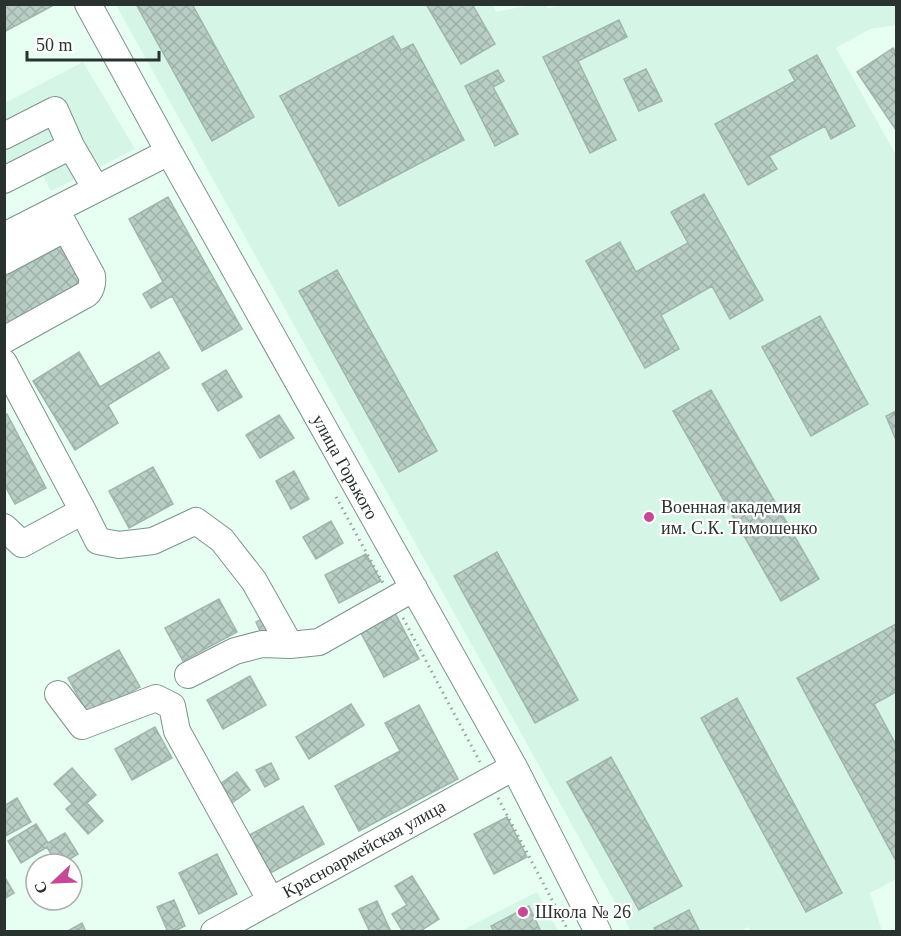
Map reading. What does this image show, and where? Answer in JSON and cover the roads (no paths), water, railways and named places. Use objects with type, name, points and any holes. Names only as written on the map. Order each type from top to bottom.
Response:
[{"type":"street","name":"улица Горького","points":[[88,4],[403,594],[514,767],[598,932]]},
{"type":"street","points":[[4,136],[55,110],[96,189]]},
{"type":"street","points":[[4,180],[72,146]]},
{"type":"street","points":[[4,261],[61,219],[96,189],[169,152]]},
{"type":"street","points":[[4,237],[61,219]]},
{"type":"street","points":[[4,340],[89,291],[92,276],[61,219]]},
{"type":"street","points":[[4,363],[98,540],[119,545],[153,541],[196,521],[222,540],[254,581],[290,645]]},
{"type":"street","points":[[4,527],[22,544],[83,511]]},
{"type":"street","points":[[188,675],[235,651],[262,644],[290,645],[319,642],[403,594]]},
{"type":"street","points":[[58,694],[82,726],[156,698],[172,706],[177,730],[271,901]]},
{"type":"street","name":"Красноармейская улица","points":[[214,932],[514,767]]},
{"type":"place","name":"Военная академия им. С.К. Тимошенко","points":[[649,517]]},
{"type":"place","name":"Школа № 26","points":[[523,912]]}]
